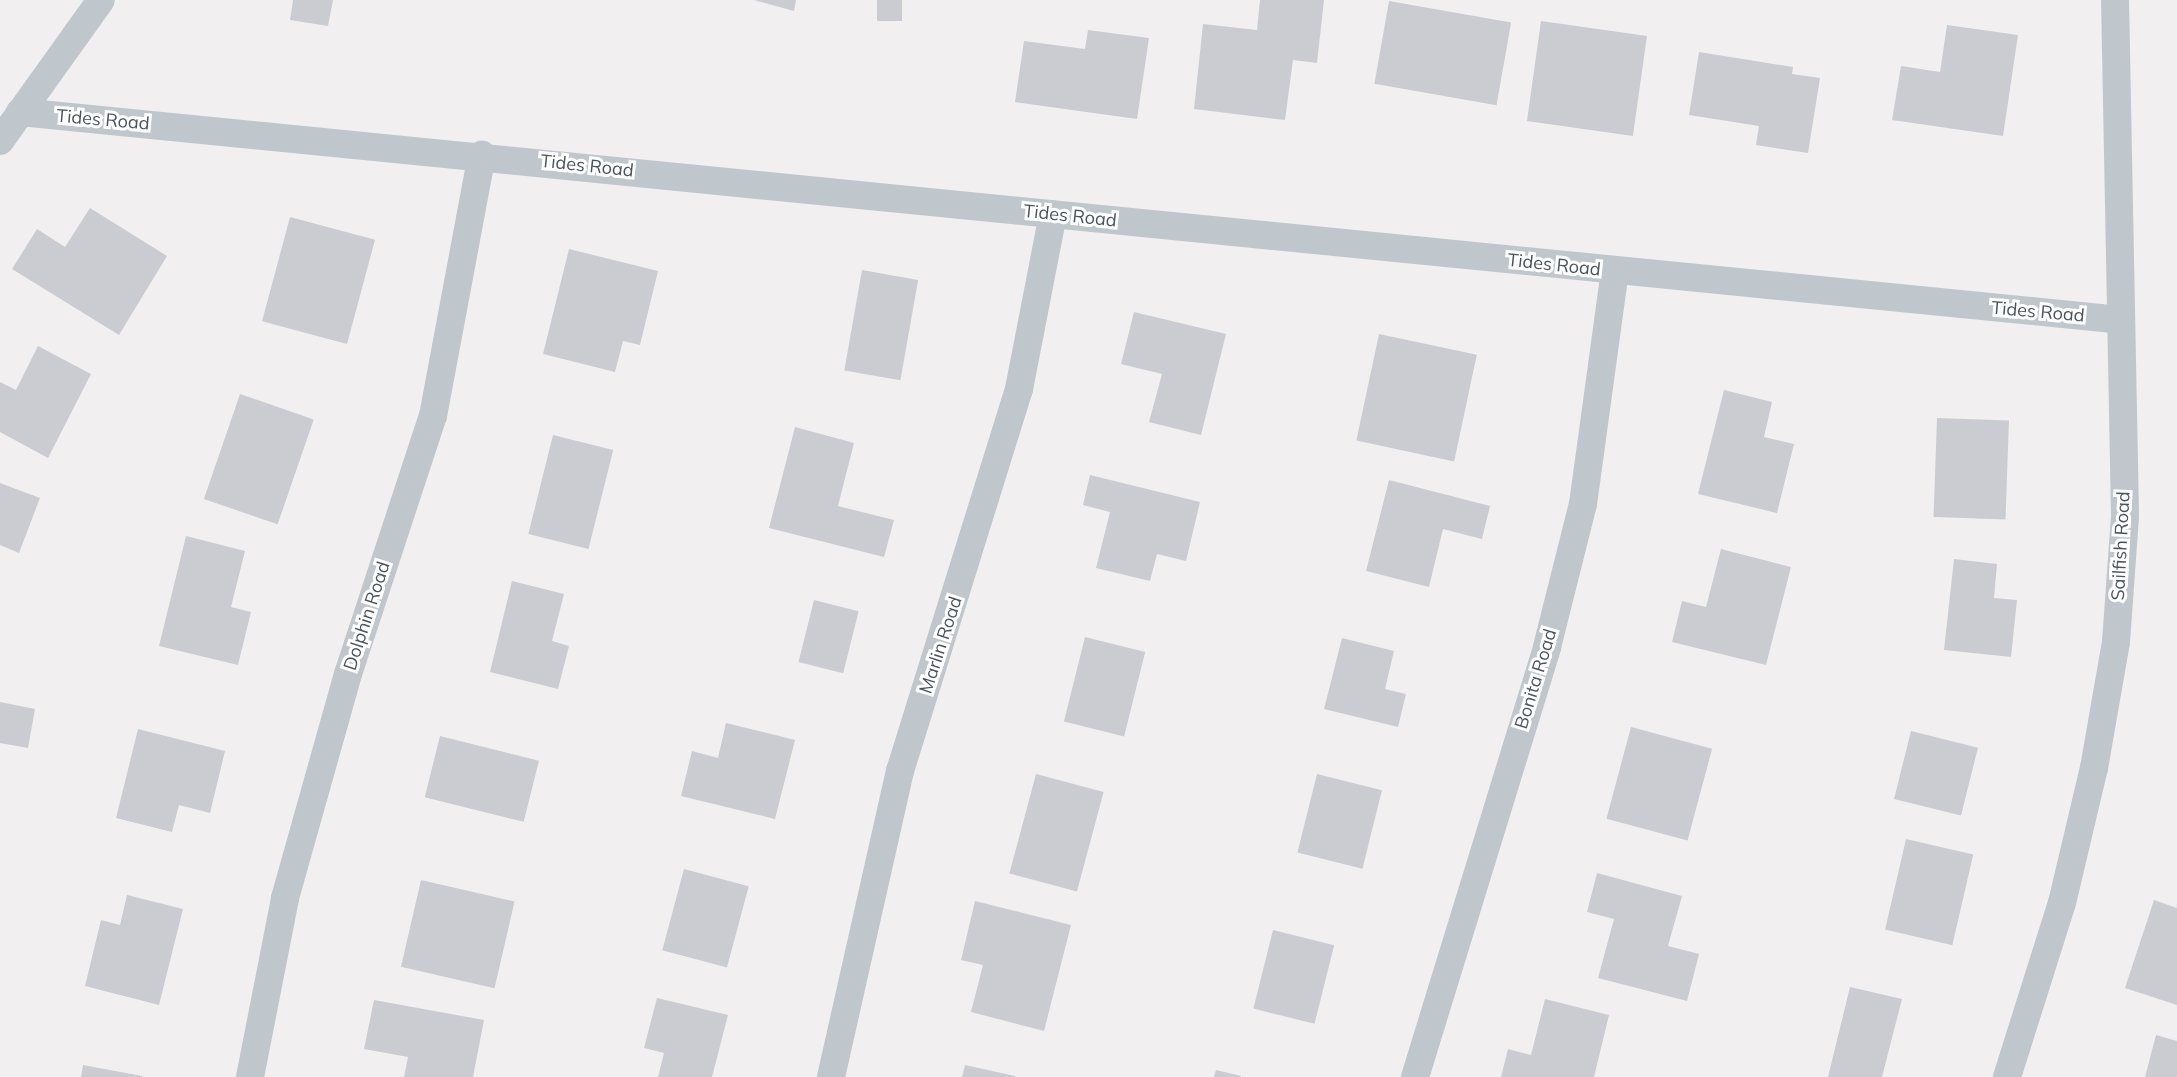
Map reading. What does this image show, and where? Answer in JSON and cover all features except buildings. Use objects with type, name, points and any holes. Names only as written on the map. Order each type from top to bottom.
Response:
[{"type":"street","points":[[0,141],[101,0]]},
{"type":"street","name":"Sailfish Road","points":[[2007,1077],[2062,903],[2094,768],[2116,642],[2125,515],[2115,0]]},
{"type":"street","name":"Tides Road","points":[[20,112],[482,155],[1615,272],[2121,320]]},
{"type":"street","name":"Dolphin Road","points":[[250,1077],[285,898],[348,674],[433,416],[482,155]]},
{"type":"street","name":"Marlin Road","points":[[831,1077],[900,771],[1019,389],[1053,214]]},
{"type":"street","name":"Bonita Road","points":[[1415,1077],[1547,647],[1583,504],[1615,272]]}]
